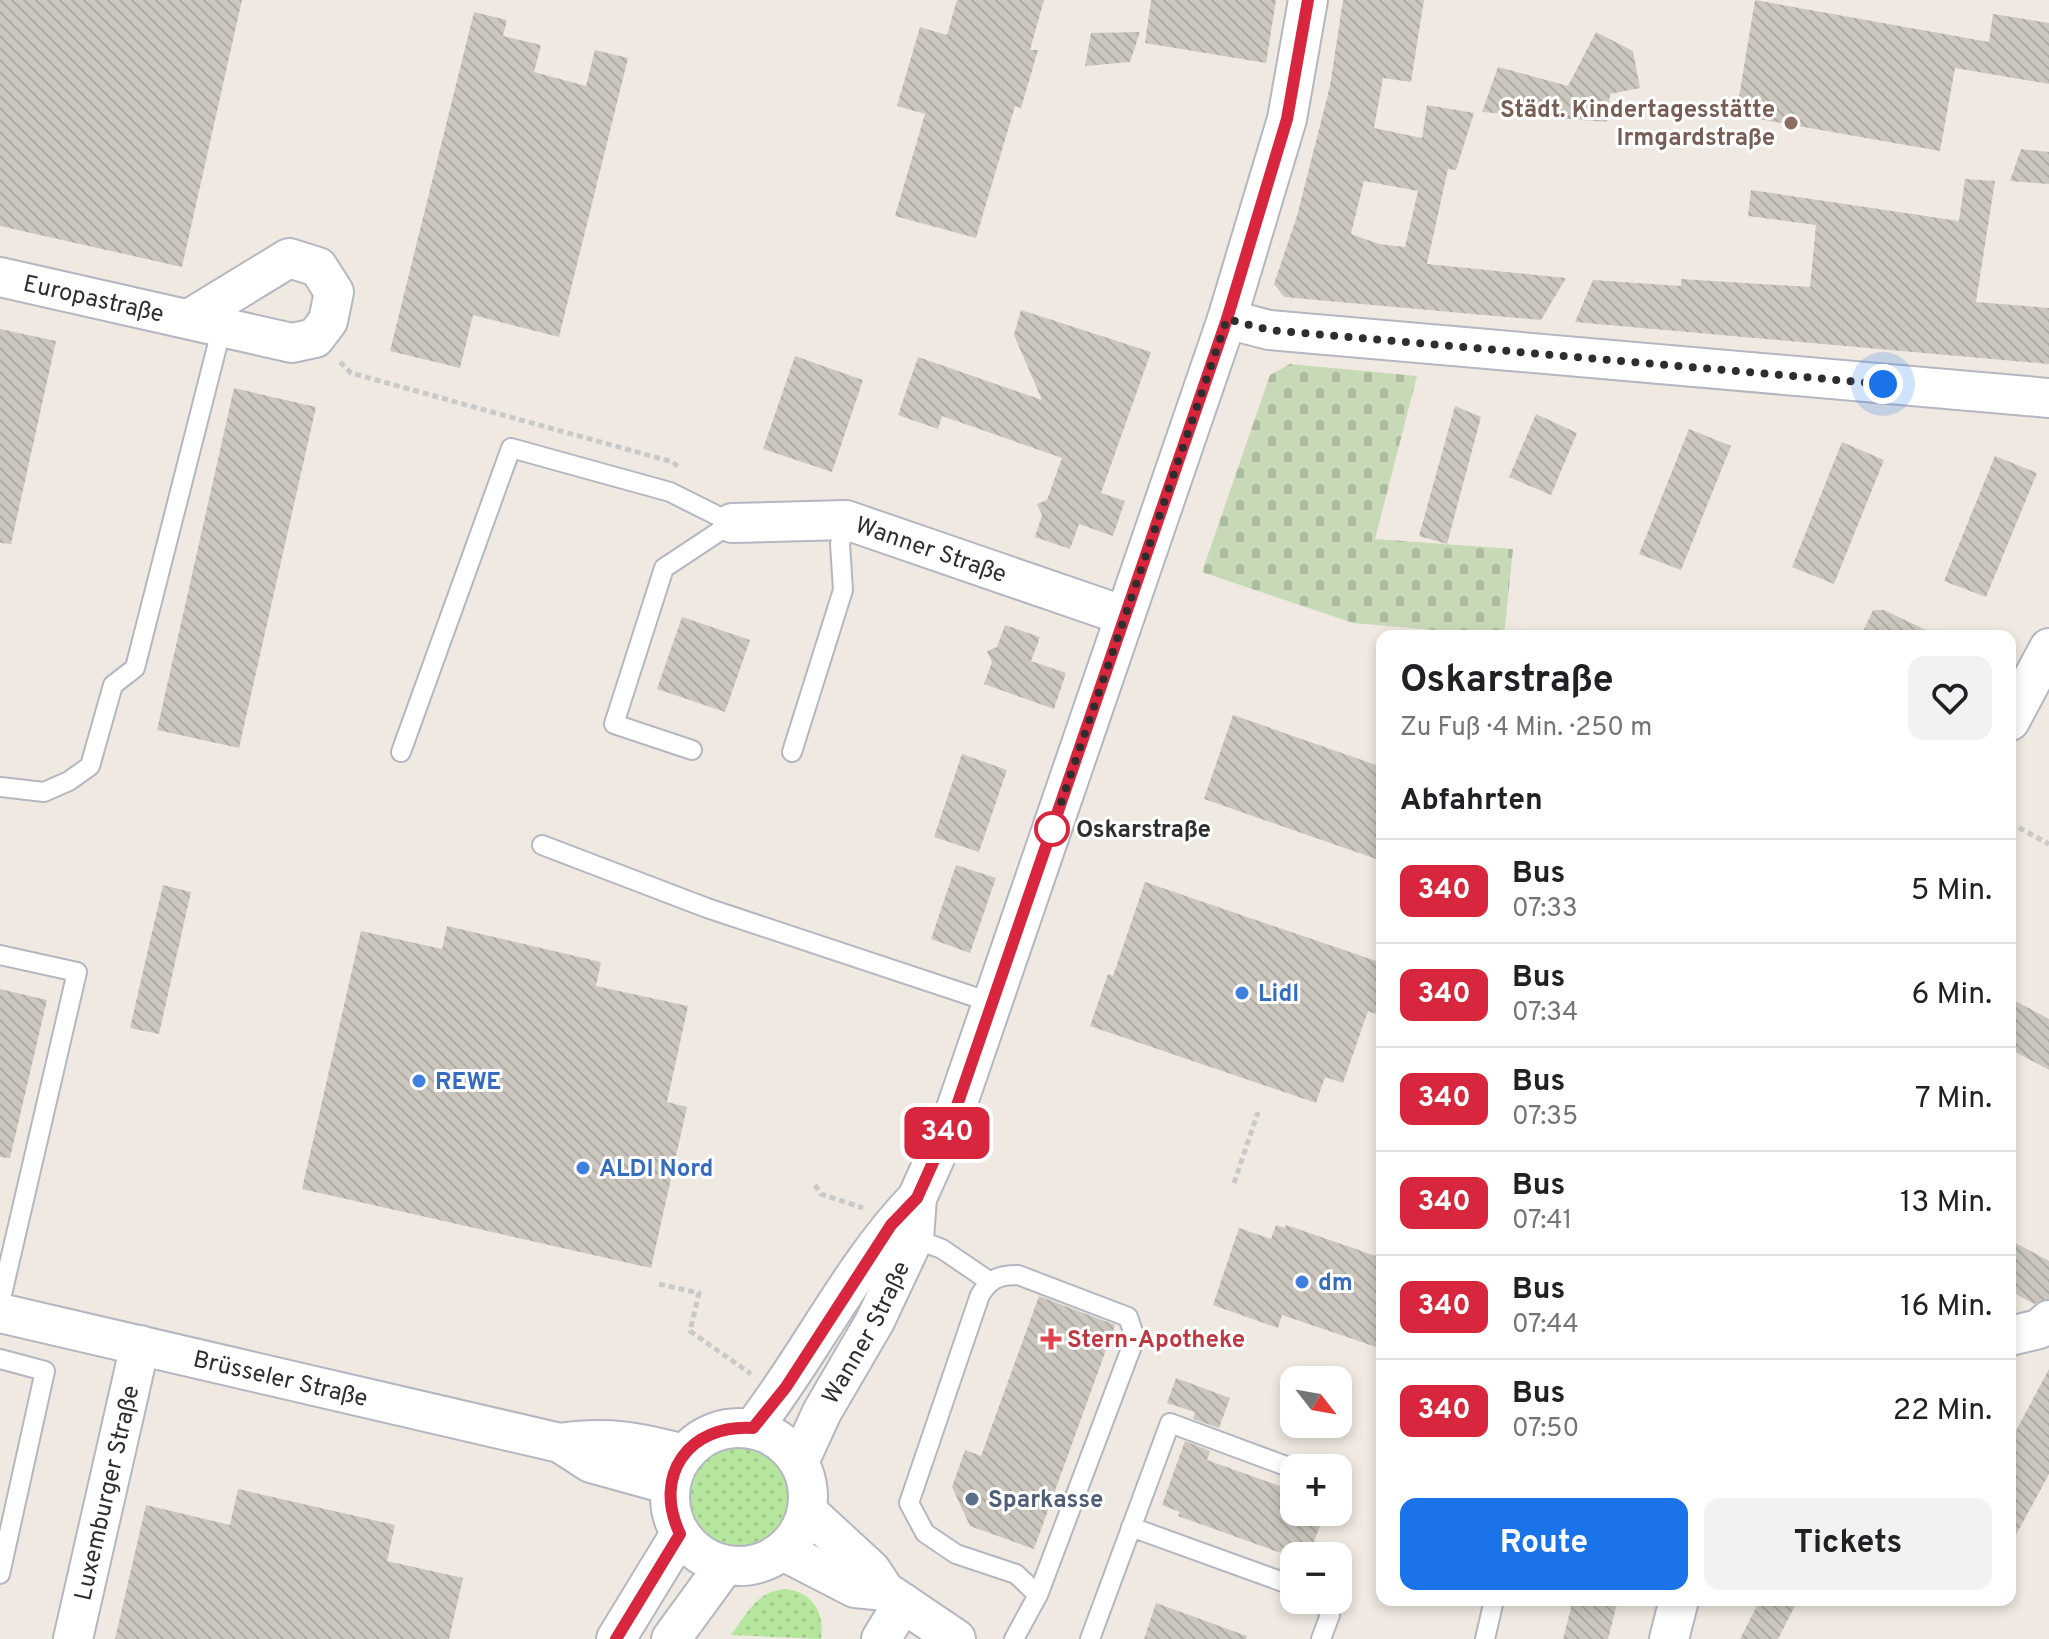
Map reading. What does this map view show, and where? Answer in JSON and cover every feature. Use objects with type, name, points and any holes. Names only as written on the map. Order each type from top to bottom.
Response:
[{"type":"street","name":"Wanner Straße","points":[[799,1462],[822,1412],[875,1321],[908,1221],[952,1120],[993,1003],[1227,319],[1287,119],[1308,0]]},
{"type":"street","name":"Europastraße","points":[[0,277],[206,323]]},
{"type":"street","points":[[1227,319],[1269,330],[2049,398]]},
{"type":"street","name":"Wanner Straße","points":[[732,523],[846,520],[1125,616]]},
{"type":"street","points":[[2016,710],[2049,648]]},
{"type":"street","name":"Wanner Straße","points":[[753,1428],[908,1221]]},
{"type":"street","name":"Brüsseler Straße","points":[[0,1313],[560,1443],[598,1437],[632,1440],[677,1470]]},
{"type":"street","points":[[2016,1335],[2039,1329],[2049,1320]]},
{"type":"street","name":"Luxemburger Straße","points":[[73,1639],[140,1345]]},
{"type":"street","points":[[753,1428],[771,1435],[799,1462],[806,1478],[807,1511],[802,1526],[783,1551],[766,1562],[725,1565],[707,1559],[680,1534],[669,1502],[677,1470],[715,1431],[753,1428]]},
{"type":"street","points":[[807,1511],[871,1570],[894,1597],[956,1639]]},
{"type":"street","points":[[616,1639],[680,1534]]},
{"type":"street","points":[[783,1551],[855,1588],[894,1597]]},
{"type":"street","points":[[671,1639],[725,1565]]},
{"type":"street","points":[[881,1639],[894,1597]]},
{"type":"street","points":[[1669,1639],[1677,1606]]},
{"type":"lane","points":[[0,787],[44,792],[69,781],[90,766],[113,685],[135,668],[206,323]]},
{"type":"lane","points":[[401,752],[511,448],[670,492],[732,523],[664,568],[614,724],[692,750]]},
{"type":"lane","points":[[792,752],[843,590],[840,544],[846,520]]},
{"type":"lane","points":[[542,845],[707,908],[993,1003]]},
{"type":"lane","points":[[0,955],[77,972],[0,1303]]},
{"type":"lane","points":[[908,1221],[989,1281]]},
{"type":"lane","points":[[1014,1639],[1038,1595],[1135,1338],[1128,1317],[1018,1275],[1002,1275],[989,1281],[980,1295],[909,1503],[925,1533],[956,1554],[1016,1574],[1038,1595]]},
{"type":"lane","points":[[0,1359],[45,1371],[0,1574]]},
{"type":"lane","points":[[1090,1639],[1170,1423],[1280,1464]]},
{"type":"lane","points":[[1131,1527],[1280,1581]]},
{"type":"lane","points":[[1485,1639],[1493,1606]]},
{"type":"lane","points":[[1321,1639],[1329,1614]]},
{"type":"path","points":[[2016,826],[2049,844]]},
{"type":"path","points":[[1234,1183],[1258,1112]]},
{"type":"path","points":[[815,1185],[821,1194],[908,1221]]},
{"type":"path","points":[[659,1284],[699,1293],[690,1331],[750,1374],[786,1387]]},
{"type":"green space","points":[[1290,364],[1417,376],[1375,539],[1513,549],[1505,630],[1434,630],[1353,623],[1202,572],[1270,375]]},
{"type":"green space","points":[[739,1446],[758,1450],[774,1461],[785,1477],[789,1496],[785,1515],[774,1531],[758,1542],[739,1546],[720,1542],[704,1531],[693,1515],[689,1496],[693,1477],[704,1461],[720,1450]]},
{"type":"green space","points":[[785,1589],[803,1594],[815,1605],[821,1621],[821,1639],[731,1635],[760,1599]]},
{"type":"building","points":[[0,0],[242,0],[182,267],[0,226]]},
{"type":"building","points":[[957,0],[1044,0],[1030,50],[1038,50],[1021,108],[1015,106],[976,238],[895,216],[925,114],[897,106],[920,27],[947,35]]},
{"type":"building","points":[[1151,0],[1276,0],[1266,63],[1145,43]]},
{"type":"building","points":[[1343,0],[1424,0],[1411,82],[1383,78],[1374,128],[1422,138],[1427,105],[1474,113],[1456,170],[1448,169],[1427,264],[1566,278],[1541,320],[1284,297],[1274,284],[1297,216],[1330,86]],"holes":[[[1364,181],[1418,191],[1405,247],[1379,244],[1351,234]]]},
{"type":"building","points":[[1755,0],[1989,42],[1993,14],[2049,23],[2049,84],[1955,68],[1940,151],[1736,115]]},
{"type":"building","points":[[474,12],[507,20],[503,36],[541,45],[534,72],[586,86],[595,50],[628,58],[559,337],[473,315],[460,368],[390,351]]},
{"type":"building","points":[[1140,32],[1130,62],[1085,66],[1091,33]]},
{"type":"building","points":[[1596,32],[1633,51],[1640,88],[1610,94],[1607,122],[1482,112],[1498,67],[1568,86]]},
{"type":"building","points":[[2021,149],[2049,152],[2049,184],[2010,181]]},
{"type":"building","points":[[1965,179],[1995,181],[1976,302],[2049,308],[2049,364],[1575,322],[1593,280],[1681,286],[1681,279],[1810,287],[1816,225],[1748,216],[1751,190],[1959,221]]},
{"type":"building","points":[[1021,310],[1151,352],[1101,493],[1125,501],[1113,536],[1079,524],[1070,549],[1035,537],[1042,515],[1037,504],[1047,500],[1062,458],[942,416],[938,429],[898,415],[918,357],[1042,400],[1014,335]]},
{"type":"building","points":[[0,329],[56,341],[11,544],[0,543]]},
{"type":"building","points":[[795,356],[863,380],[832,472],[763,449]]},
{"type":"building","points":[[234,388],[316,407],[239,748],[157,730]]},
{"type":"building","points":[[1455,406],[1481,417],[1447,544],[1419,536]]},
{"type":"building","points":[[1536,414],[1577,433],[1551,495],[1509,477]]},
{"type":"building","points":[[1689,429],[1731,446],[1681,570],[1639,554]]},
{"type":"building","points":[[1842,442],[1884,460],[1834,584],[1792,567]]},
{"type":"building","points":[[1995,456],[2037,473],[1986,597],[1944,581]]},
{"type":"building","points":[[1873,610],[1884,610],[1926,630],[1864,630]]},
{"type":"building","points":[[682,617],[750,640],[725,712],[657,689]]},
{"type":"building","points":[[1005,625],[1040,637],[1031,661],[1066,673],[1054,709],[984,684],[992,662],[987,651],[997,647]]},
{"type":"building","points":[[1233,715],[1376,765],[1376,859],[1204,799]]},
{"type":"building","points":[[962,754],[1007,770],[979,852],[934,837]]},
{"type":"building","points":[[956,865],[996,878],[970,953],[931,939]]},
{"type":"building","name":"Lidl","points":[[1145,882],[1376,961],[1376,1014],[1368,1011],[1343,1083],[1325,1077],[1316,1103],[1090,1026],[1108,974],[1113,976]]},
{"type":"building","points":[[163,885],[191,892],[159,1034],[130,1028]]},
{"type":"building","points":[[447,926],[601,962],[596,986],[688,1006],[667,1102],[687,1107],[651,1268],[302,1189],[361,931],[442,949]]},
{"type":"building","points":[[0,989],[47,1000],[10,1158],[0,1157]]},
{"type":"building","points":[[2016,1001],[2049,1019],[2049,1070],[2016,1052]]},
{"type":"building","name":"dm","points":[[1276,1225],[1285,1228],[1286,1225],[1376,1256],[1376,1347],[1282,1315],[1278,1328],[1213,1305],[1239,1228],[1271,1239]]},
{"type":"building","points":[[2016,1243],[2049,1261],[2049,1299],[2034,1304],[2016,1294]]},
{"type":"building","points":[[1039,1296],[1115,1325],[1034,1549],[970,1526],[952,1487],[965,1450],[981,1456]]},
{"type":"building","points":[[2049,1369],[2049,1474],[2016,1535],[2016,1431]]},
{"type":"building","points":[[1176,1378],[1230,1398],[1219,1428],[1193,1419],[1195,1412],[1167,1403]]},
{"type":"building","points":[[1185,1441],[1210,1451],[1207,1460],[1280,1486],[1280,1526],[1320,1526],[1314,1542],[1280,1542],[1280,1553],[1178,1516],[1180,1512],[1162,1505]]},
{"type":"building","points":[[238,1489],[395,1525],[387,1561],[463,1578],[449,1639],[115,1639],[146,1505],[230,1525]]},
{"type":"building","points":[[1156,1603],[1247,1636],[1246,1639],[1144,1639]]},
{"type":"building","points":[[1571,1606],[1616,1606],[1608,1639],[1563,1639]]},
{"type":"building","points":[[1757,1606],[1795,1606],[1778,1639],[1740,1639]]},
{"type":"bus line","name":"340","points":[[616,1639],[680,1534],[669,1502],[670,1485],[684,1454],[715,1431],[734,1427],[753,1428],[786,1387],[891,1225],[917,1198],[952,1120],[1227,319],[1280,149],[1308,0]]},
{"type":"place","name":"Städt. Kindertagesstätte Irmgardstraße","points":[[1791,123]]},
{"type":"place","name":"Oskarstraße","points":[[1052,829]]},
{"type":"place","name":"Lidl","points":[[1242,993]]},
{"type":"place","name":"REWE","points":[[419,1081]]},
{"type":"place","name":"ALDI Nord","points":[[583,1168]]},
{"type":"place","name":"dm","points":[[1302,1282]]},
{"type":"place","name":"Stern-Apotheke","points":[[1051,1339]]},
{"type":"place","name":"Sparkasse","points":[[972,1499]]},
{"type":"route","points":[[1052,829],[1227,319],[1269,330],[1883,384]]}]
